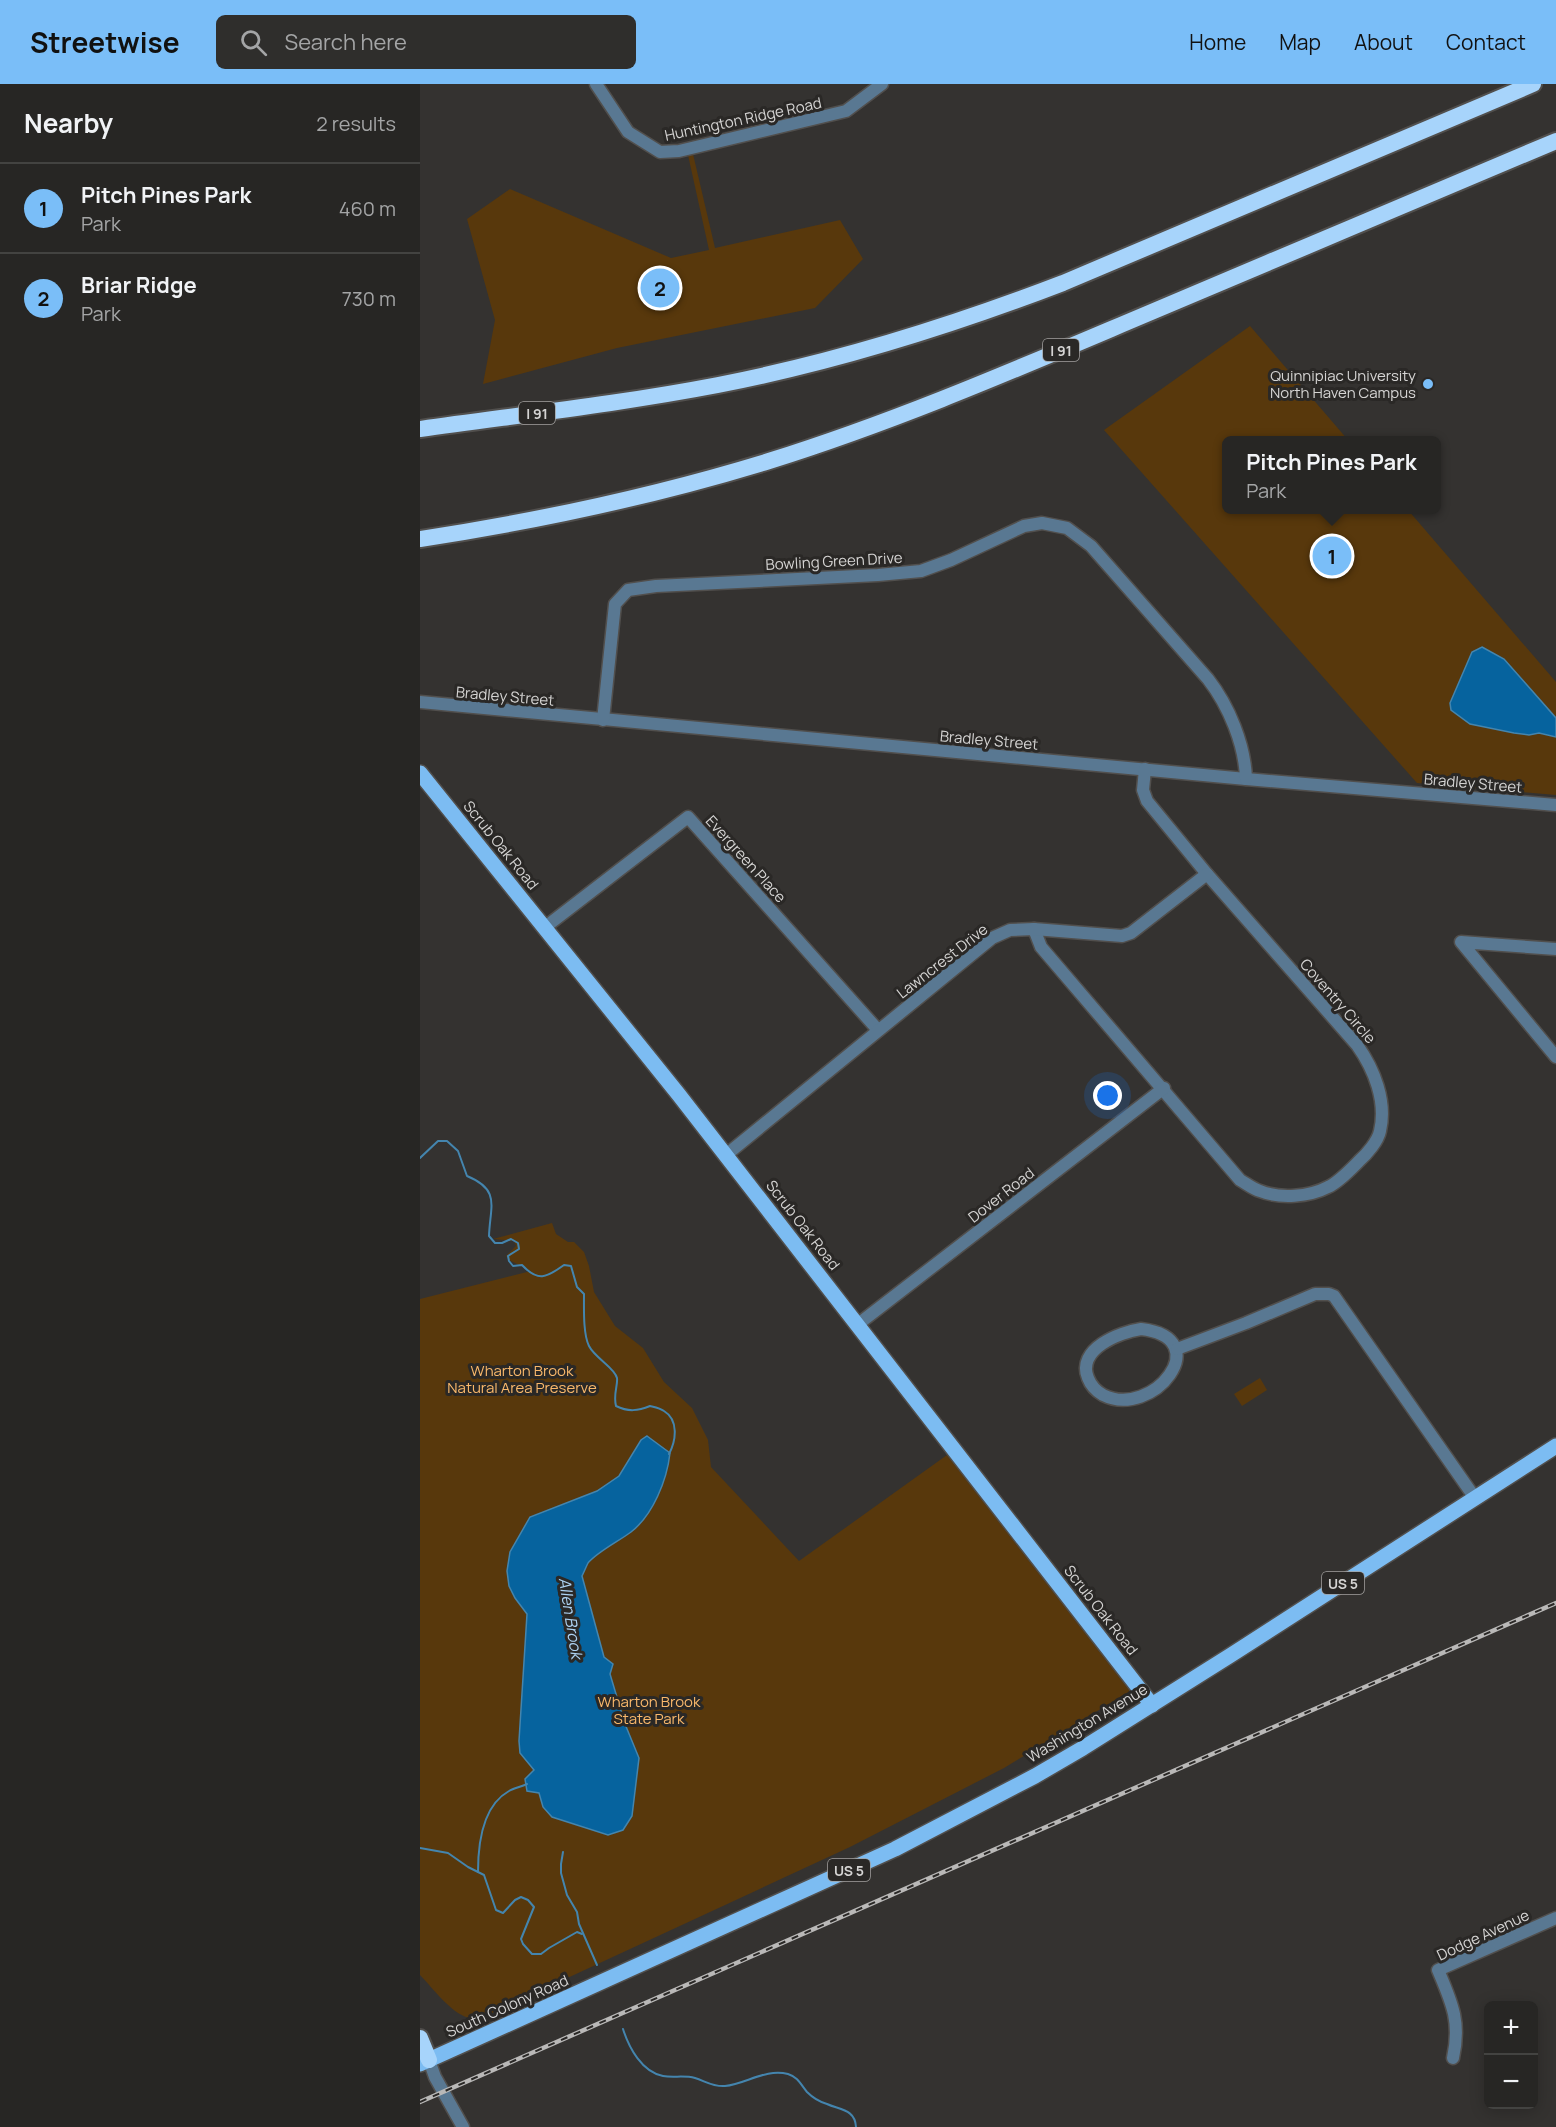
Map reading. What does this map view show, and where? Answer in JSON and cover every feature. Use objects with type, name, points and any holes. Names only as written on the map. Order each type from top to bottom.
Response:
[{"type":"highway","name":"I 91","points":[[420,429],[619,402],[718,385],[820,362],[938,328],[1019,300],[1106,265],[1533,84]]},
{"type":"highway","name":"I 91","points":[[420,539],[518,523],[650,494],[748,467],[855,433],[985,383],[1556,141]]},
{"type":"highway","points":[[420,2038],[424,2062]]},
{"type":"main road","name":"Scrub Oak Road","points":[[420,772],[657,1066],[1152,1705]]},
{"type":"main road","name":"Washington Avenue","points":[[608,1980],[808,1890],[946,1824],[1077,1752],[1556,1446]]},
{"type":"main road","name":"South Colony Road","points":[[424,2062],[608,1980]]},
{"type":"street","name":"Huntington Ridge Road","points":[[596,84],[628,132],[660,152],[679,151],[846,111],[882,84]]},
{"type":"street","name":"Bowling Green Drive","points":[[603,720],[615,604],[628,590],[656,586],[878,575],[921,570],[951,560],[1024,526],[1042,523],[1067,528],[1091,546],[1212,684],[1225,706],[1244,754],[1246,779]]},
{"type":"street","name":"Bradley Street","points":[[420,702],[1246,779],[1556,805]]},
{"type":"street","name":"Coventry Circle","points":[[1035,929],[1041,947],[1164,1088],[1240,1180],[1261,1192],[1284,1196],[1303,1194],[1328,1187],[1349,1172],[1366,1154],[1380,1133],[1378,1084],[1370,1063],[1147,801],[1143,790],[1145,769]]},
{"type":"street","name":"Evergreen Place","points":[[544,928],[688,817],[878,1030]]},
{"type":"street","name":"Lawncrest Drive","points":[[726,1155],[992,938],[1010,930],[1035,929],[1122,936],[1131,933],[1207,874]]},
{"type":"street","points":[[1556,950],[1461,942],[1556,1057]]},
{"type":"street","name":"Dover Road","points":[[857,1324],[1164,1088]]},
{"type":"street","points":[[1177,1349],[1315,1294],[1334,1296],[1475,1498]]},
{"type":"street","points":[[1132,1330],[1150,1330],[1167,1336],[1177,1349],[1177,1360],[1167,1378],[1154,1390],[1134,1399],[1107,1397],[1093,1387],[1088,1377],[1087,1363],[1096,1349],[1111,1338],[1132,1330]]},
{"type":"street","name":"Dodge Avenue","points":[[1453,2058],[1457,2031],[1456,2018],[1438,1971],[1556,1918]]},
{"type":"street","points":[[424,2062],[463,2127]]},
{"type":"green space","points":[[693,154],[715,248],[840,220],[863,259],[815,308],[617,348],[483,384],[495,320],[467,219],[510,189],[671,258],[709,250],[688,155]]},
{"type":"green space","points":[[1250,326],[1345,436],[1222,436],[1222,514],[1411,514],[1556,682],[1556,795],[1417,783],[1104,430]]},
{"type":"green space","name":"Wharton Brook State Park","points":[[552,1223],[556,1234],[568,1242],[574,1242],[584,1252],[594,1292],[615,1326],[643,1348],[664,1382],[692,1408],[708,1440],[711,1467],[799,1561],[947,1455],[1130,1691],[1004,1768],[850,1847],[492,2013],[473,2018],[466,2017],[451,2008],[420,1975],[420,1299],[531,1271],[509,1260],[506,1256],[516,1246],[514,1241],[493,1239]]},
{"type":"green space","points":[[1260,1378],[1267,1390],[1242,1406],[1234,1394]]},
{"type":"water","points":[[1482,647],[1504,659],[1556,718],[1556,737],[1539,733],[1529,735],[1514,733],[1470,724],[1451,710],[1450,703],[1472,652]]},
{"type":"water","points":[[647,1436],[670,1453],[658,1496],[639,1525],[592,1559],[582,1576],[604,1657],[613,1664],[610,1674],[625,1724],[639,1758],[632,1816],[623,1830],[608,1835],[552,1817],[543,1807],[539,1793],[527,1791],[525,1779],[534,1770],[520,1753],[519,1741],[527,1614],[509,1586],[507,1571],[510,1552],[530,1517],[597,1491],[619,1476],[641,1440]]},
{"type":"waterway","name":"Allen Brook","points":[[420,1158],[438,1141],[447,1141],[458,1151],[467,1176],[478,1181],[489,1193],[491,1200],[489,1236],[495,1243],[511,1239],[518,1243],[519,1249],[508,1256],[513,1266],[522,1265],[538,1276],[552,1273],[564,1265],[571,1266],[577,1287],[584,1294],[585,1328],[589,1346],[613,1370],[617,1378],[616,1406],[633,1410],[650,1406],[661,1409],[669,1415],[675,1431],[669,1454]]},
{"type":"waterway","name":"Allen Brook","points":[[478,1872],[479,1850],[487,1816],[500,1798],[509,1791],[527,1784]]},
{"type":"waterway","points":[[420,1848],[448,1853],[484,1875],[496,1910],[503,1913],[515,1900],[521,1897],[528,1900],[534,1907],[521,1939],[532,1954],[541,1954],[577,1932],[582,1934]]},
{"type":"waterway","name":"Allen Brook","points":[[563,1852],[561,1873],[567,1895],[577,1912],[579,1924],[597,1965]]},
{"type":"waterway","points":[[623,2029],[637,2058],[655,2074],[667,2077],[691,2077],[721,2086],[733,2085],[772,2073],[788,2074],[797,2079],[816,2099],[850,2113],[856,2127]]},
{"type":"railway","points":[[420,2102],[1556,1603]]},
{"type":"place","name":"Briar Ridge","points":[[660,288]]},
{"type":"place","name":"Quinnipiac University North Haven Campus","points":[[1428,384]]},
{"type":"place","name":"Pitch Pines Park","points":[[1332,556]]},
{"type":"park label","name":"Wharton Brook Natural Area Preserve","points":[[522,1378]]}]
